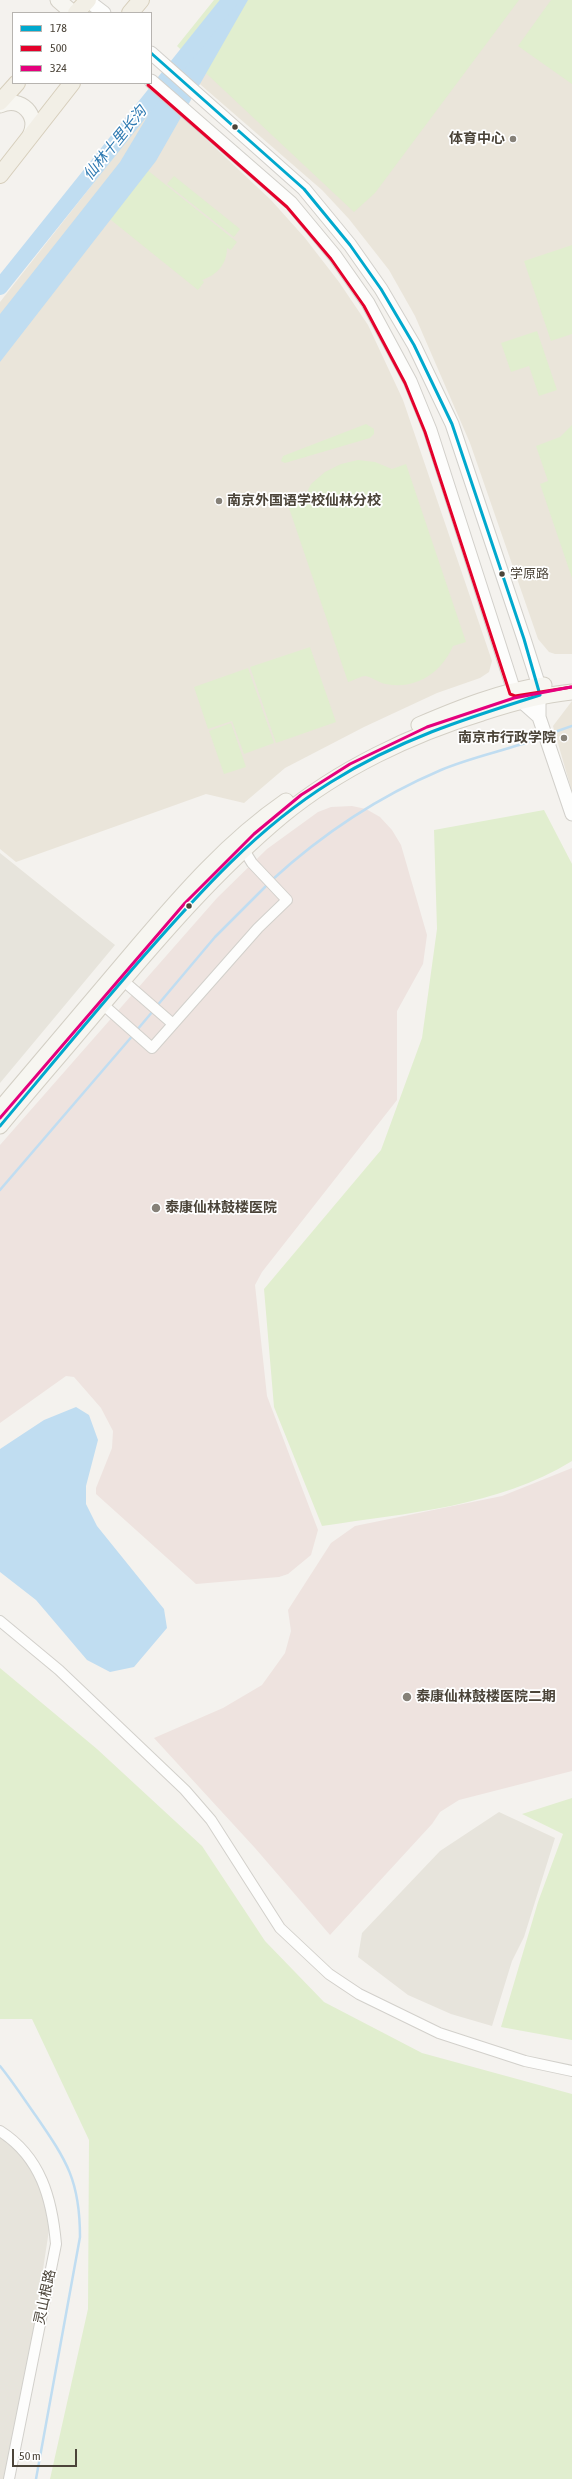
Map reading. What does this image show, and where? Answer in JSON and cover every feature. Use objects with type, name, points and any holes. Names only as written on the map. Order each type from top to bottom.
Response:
[{"type":"main road","points":[[58,0],[73,12]]},
{"type":"main road","points":[[75,12],[87,0]]},
{"type":"main road","points":[[131,12],[141,0]]},
{"type":"main road","points":[[0,104],[16,84]]},
{"type":"main road","points":[[0,175],[71,84]]},
{"type":"main road","points":[[0,104],[15,102],[27,109],[33,122],[30,136]]},
{"type":"main road","points":[[0,1109],[119,977],[224,851],[279,806],[324,775],[374,746],[452,710],[518,696],[572,682]]},
{"type":"main road","points":[[539,691],[572,692]]},
{"type":"main road","points":[[119,977],[220,871],[283,815],[330,783],[382,753],[456,720],[518,696]]},
{"type":"main road","points":[[0,1126],[98,1001]]},
{"type":"street","points":[[87,0],[103,12]]},
{"type":"street","points":[[154,56],[304,189],[350,245],[381,289],[414,345],[452,424],[539,691],[539,717],[572,814]]},
{"type":"street","points":[[152,82],[291,203],[336,256],[368,303],[397,354],[430,430],[518,696],[539,717]]},
{"type":"street","points":[[98,1001],[152,1048],[258,928],[287,900],[252,863],[244,850]]},
{"type":"street","points":[[119,977],[173,1024]]},
{"type":"street","points":[[0,1621],[59,1670],[185,1790],[211,1820],[280,1928],[329,1974],[359,1994],[438,2032],[525,2061],[572,2071]]},
{"type":"street","name":"灵山根路","points":[[0,2131],[30,2158],[43,2181],[54,2213],[56,2244],[9,2479]]},
{"type":"shaded area","points":[[222,0],[572,0],[572,654],[555,654],[549,652],[538,639],[470,443],[415,316],[389,270],[349,219],[322,190],[179,66],[178,54]]},
{"type":"shaded area","name":"南京外国语学校仙林分校","points":[[161,97],[271,200],[305,238],[339,282],[368,325],[403,400],[492,661],[489,672],[480,678],[437,693],[364,727],[285,768],[244,803],[206,794],[16,862],[0,849],[0,302]]},
{"type":"shaded area","name":"南京市行政学院","points":[[572,701],[572,792],[553,726]]},
{"type":"shaded area","name":"泰康仙林鼓楼医院","points":[[352,806],[366,809],[380,817],[392,830],[401,845],[427,935],[423,964],[397,1011],[397,1100],[262,1272],[255,1285],[267,1396],[318,1530],[311,1555],[288,1574],[279,1577],[196,1584],[96,1494],[96,1488],[112,1448],[113,1431],[101,1408],[74,1377],[66,1376],[0,1423],[0,1145],[217,898],[267,849],[318,812],[331,807]]},
{"type":"shaded area","points":[[0,853],[115,945],[0,1083]]},
{"type":"shaded area","name":"泰康仙林鼓楼医院二期","points":[[572,1468],[572,1771],[459,1800],[440,1812],[432,1824],[330,1935],[255,1848],[154,1738],[223,1708],[262,1685],[285,1653],[291,1631],[288,1610],[331,1543],[355,1526],[502,1496]]},
{"type":"shaded area","points":[[499,1812],[555,1838],[524,1937],[512,1961],[492,2026],[451,2014],[408,1995],[358,1957],[362,1933],[440,1851]]},
{"type":"shaded area","points":[[0,2136],[21,2151],[42,2188],[49,2230],[25,2388],[8,2479],[0,2479]]},
{"type":"green space","points":[[214,0],[519,0],[375,193],[354,212],[177,46]]},
{"type":"green space","points":[[551,0],[572,0],[572,84],[518,46]]},
{"type":"green space","points":[[146,169],[237,242],[231,250],[227,248],[227,254],[223,264],[217,272],[202,280],[204,282],[198,290],[106,216]]},
{"type":"green space","points":[[174,176],[240,229],[234,237],[167,184]]},
{"type":"green space","points":[[572,245],[572,334],[551,341],[524,261]]},
{"type":"green space","points":[[537,331],[557,390],[539,396],[529,366],[511,372],[501,343]]},
{"type":"green space","points":[[366,424],[374,429],[374,434],[370,438],[285,463],[281,461],[283,456]]},
{"type":"green space","points":[[572,425],[572,578],[540,484],[548,481],[536,446],[560,437]]},
{"type":"green space","points":[[358,460],[375,462],[392,469],[406,464],[466,642],[453,646],[442,664],[426,677],[417,682],[397,685],[386,684],[365,676],[348,682],[288,505],[303,500],[311,484],[325,472],[341,464]]},
{"type":"green space","points":[[310,647],[336,722],[276,743],[250,667]]},
{"type":"green space","points":[[248,668],[274,743],[244,754],[232,721],[208,729],[194,687]]},
{"type":"green space","points":[[231,723],[246,767],[224,774],[209,731]]},
{"type":"green space","points":[[544,810],[572,864],[572,1461],[513,1489],[482,1498],[419,1512],[322,1526],[274,1407],[264,1289],[381,1150],[422,1038],[437,929],[434,830]]},
{"type":"green space","points":[[0,1668],[97,1749],[202,1846],[265,1941],[324,2002],[422,2053],[572,2094],[572,2479],[50,2479],[88,2309],[89,2140],[32,2019],[0,2019]]},
{"type":"green space","points":[[572,1798],[572,2040],[501,2027],[538,1902],[563,1834],[522,1814]]},
{"type":"water","points":[[224,0],[248,0],[156,161],[0,362],[0,314],[120,162],[153,107]]},
{"type":"water","points":[[76,1407],[89,1415],[98,1440],[86,1486],[86,1504],[97,1526],[164,1609],[167,1628],[134,1667],[110,1672],[87,1660],[36,1600],[0,1572],[0,1449],[44,1420]]},
{"type":"waterway","name":"仙林十里长沟","points":[[0,287],[230,0]]},
{"type":"waterway","points":[[549,734],[572,726]]},
{"type":"waterway","points":[[272,880],[310,847],[331,832],[374,804],[418,780],[453,765],[542,737]]},
{"type":"waterway","points":[[156,1007],[215,937],[268,884]]},
{"type":"waterway","points":[[137,1030],[153,1011]]},
{"type":"waterway","points":[[0,1190],[134,1034]]},
{"type":"waterway","points":[[0,2066],[14,2084],[64,2159],[74,2186],[79,2218],[80,2237],[36,2479]]},
{"type":"transit line","name":"178","points":[[0,1126],[106,1000],[185,910],[230,863],[278,820],[331,782],[407,742],[433,731],[540,695],[524,639],[452,424],[414,345],[381,289],[350,245],[304,189],[152,54]]},
{"type":"transit line","name":"500","points":[[148,85],[287,207],[331,259],[364,306],[405,383],[425,432],[510,694],[515,696],[572,687]]},
{"type":"transit line","name":"324","points":[[0,1118],[185,903],[254,834],[301,795],[350,764],[427,727],[514,698],[571,687]]},
{"type":"place","name":"体育中心","points":[[513,139]]},
{"type":"place","name":"南京外国语学校仙林分校","points":[[219,501]]},
{"type":"place","name":"学原路","points":[[502,574]]},
{"type":"place","name":"南京市行政学院","points":[[564,738]]},
{"type":"place","name":"泰康仙林鼓楼医院","points":[[156,1208]]},
{"type":"place","name":"泰康仙林鼓楼医院二期","points":[[407,1697]]}]
